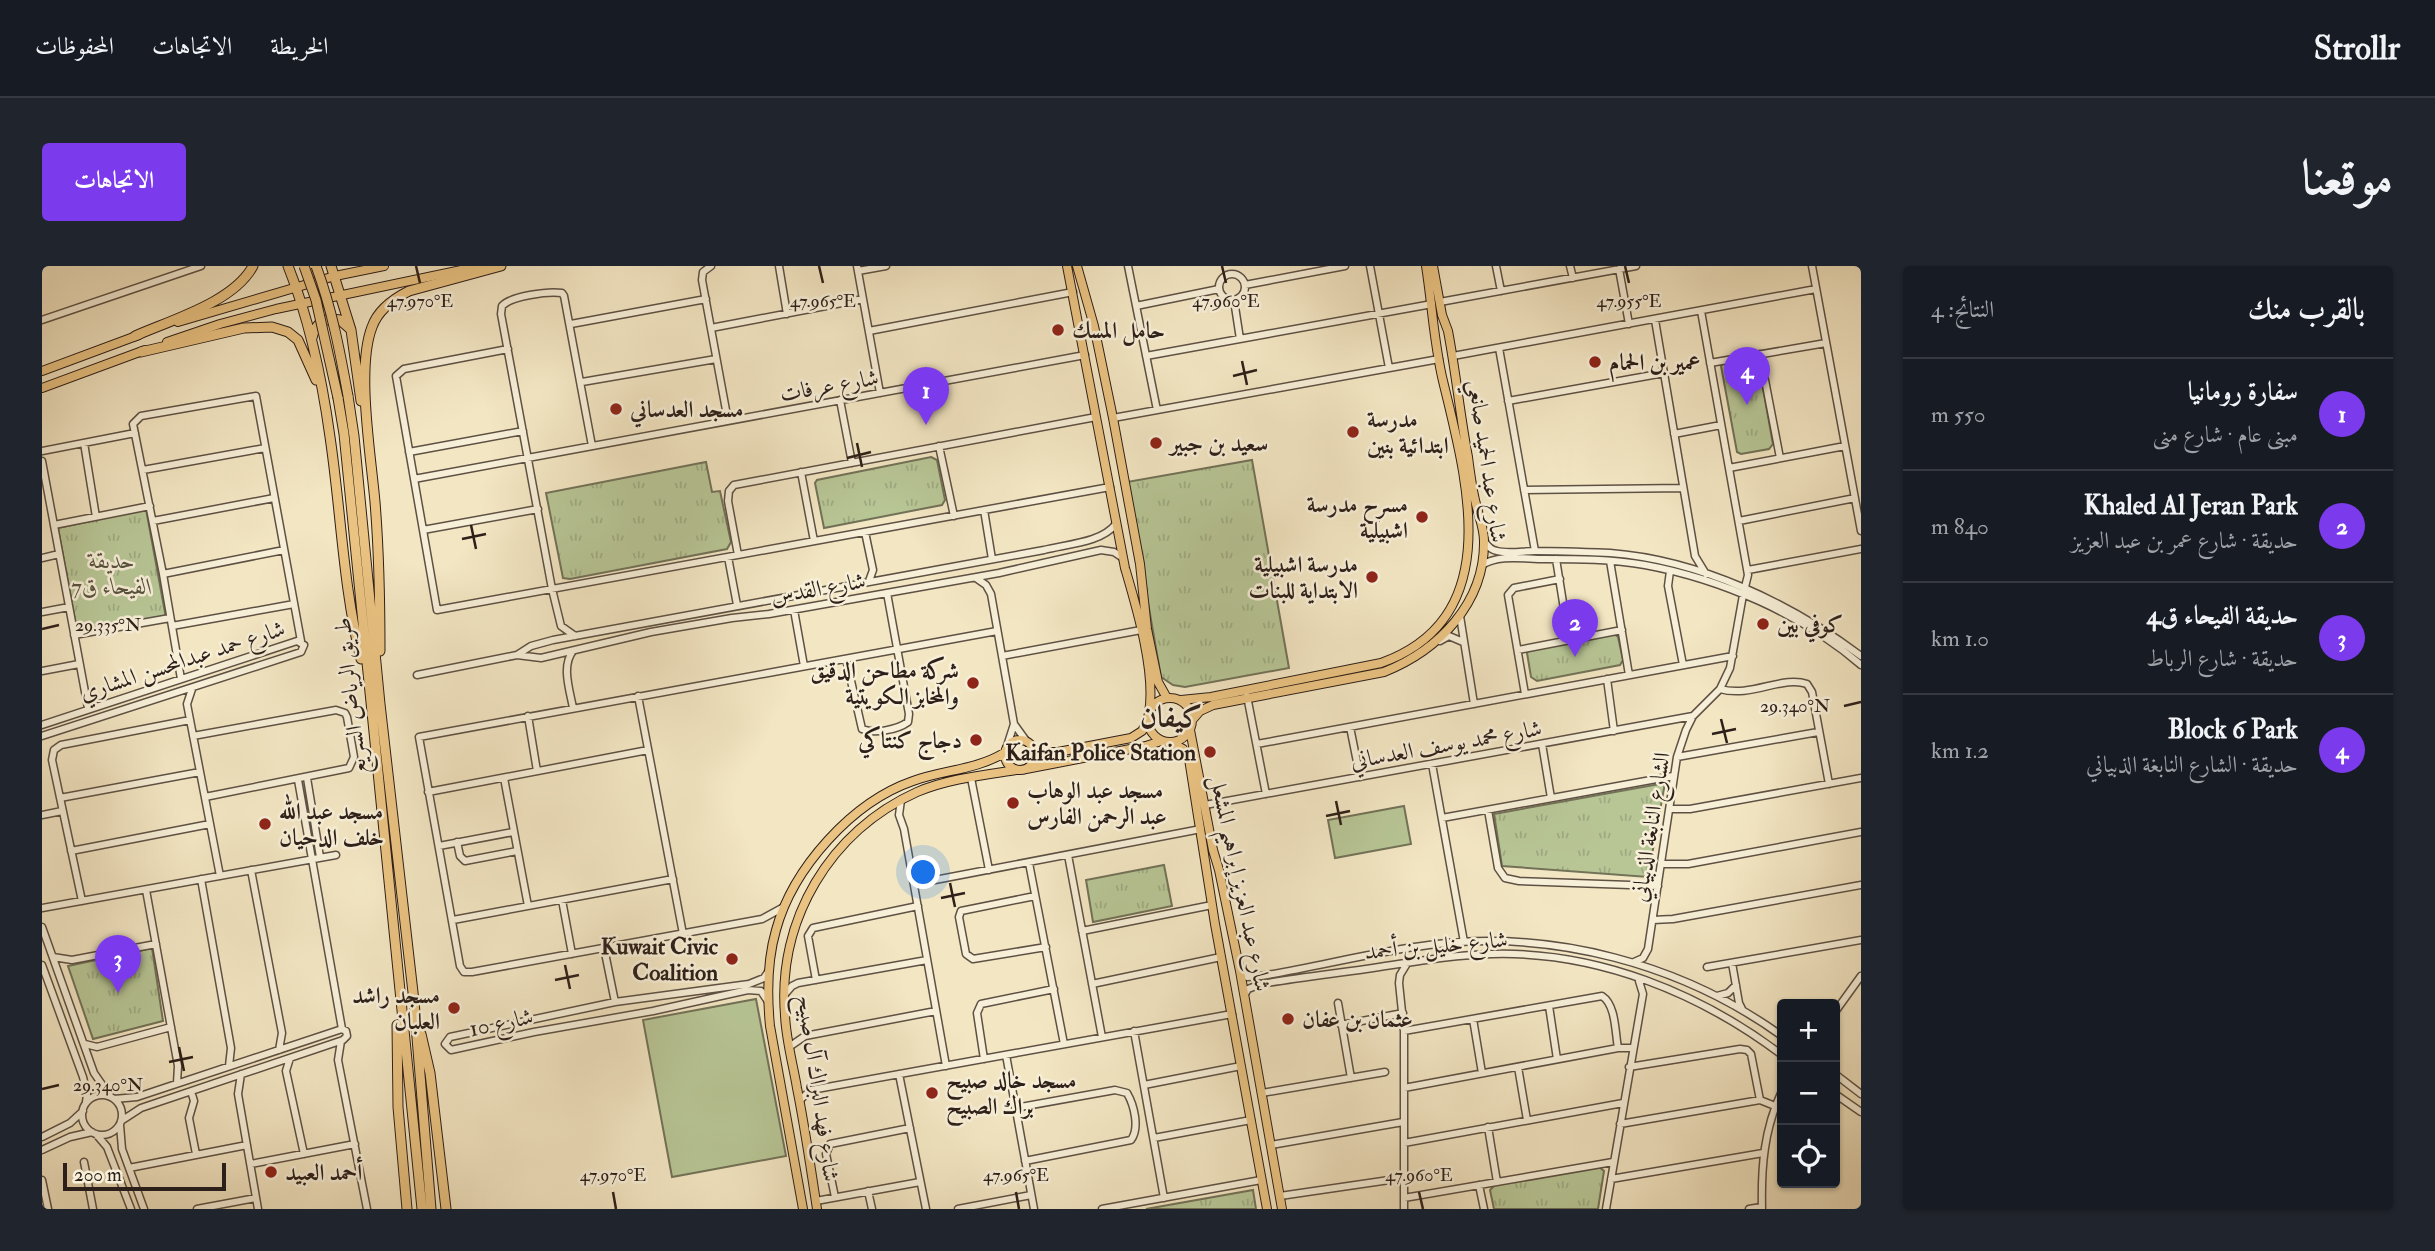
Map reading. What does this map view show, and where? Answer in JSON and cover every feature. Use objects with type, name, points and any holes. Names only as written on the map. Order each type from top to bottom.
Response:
[{"type":"highway","points":[[135,336],[220,298],[243,281],[253,266]]},
{"type":"highway","points":[[288,266],[312,339],[323,396],[348,588],[368,691]]},
{"type":"highway","name":"طريق الرياض السريع","points":[[304,266],[354,436],[380,704],[414,1001],[432,1209]]},
{"type":"highway","name":"طريق الرياض السريع","points":[[316,266],[337,335],[368,691],[422,1209]]},
{"type":"highway","points":[[331,266],[351,330],[369,437]]},
{"type":"highway","points":[[380,704],[380,579],[365,365],[367,342],[376,317],[395,298],[409,291],[501,266]]},
{"type":"highway","points":[[312,339],[317,325],[332,318],[346,324],[351,330]]},
{"type":"highway","points":[[141,352],[244,328],[272,327],[288,332],[298,340],[323,396]]},
{"type":"highway","points":[[398,996],[397,1079],[407,1209]]},
{"type":"highway","points":[[414,1001],[430,1073],[446,1209]]},
{"type":"main road","points":[[42,371],[135,336],[335,276],[384,266]]},
{"type":"main road","points":[[42,388],[220,324],[480,266]]},
{"type":"main road","points":[[1067,266],[1116,524],[1151,684],[1148,716],[1151,732],[1161,741]]},
{"type":"main road","points":[[1077,266],[1094,326],[1116,436],[1140,564],[1147,629],[1158,682],[1167,698]]},
{"type":"main road","name":"شارع عبد الحميد صانعي","points":[[1181,700],[1247,694],[1384,672],[1403,665],[1434,644],[1460,616],[1478,584],[1484,542],[1448,331],[1436,303],[1426,266]]},
{"type":"main road","name":"شارع عبد الحميد صانعي","points":[[1193,719],[1206,707],[1247,694],[1398,657],[1439,628],[1456,601],[1462,581],[1469,528],[1467,499],[1435,334],[1433,266]]},
{"type":"main road","points":[[1080,329],[1086,323],[1094,326]]},
{"type":"main road","points":[[1435,334],[1440,327],[1448,331]]},
{"type":"main road","points":[[1443,383],[1451,387],[1457,380]]},
{"type":"main road","points":[[1101,440],[1110,444],[1116,436]]},
{"type":"main road","points":[[1104,456],[1111,451],[1119,453]]},
{"type":"main road","points":[[1469,528],[1475,522],[1482,526]]},
{"type":"main road","points":[[1125,568],[1133,571],[1140,564]]},
{"type":"main road","points":[[1462,581],[1467,589],[1473,589],[1478,584]]},
{"type":"main road","points":[[1167,698],[1181,700],[1191,711],[1193,719],[1191,730],[1180,741],[1161,741],[1016,771],[1007,764],[1006,750],[1017,740],[1042,752],[1058,752],[1131,738],[1142,731],[1156,703],[1167,698]]},
{"type":"main road","name":"شارع عبد العزيز إبراهيم المشعل","points":[[1191,730],[1213,850],[1240,971],[1282,1209]]},
{"type":"main road","name":"شارع عبد العزيز إبراهيم المشعل","points":[[1172,743],[1183,749],[1189,760],[1206,873],[1267,1209]]},
{"type":"main road","points":[[1026,769],[1034,760],[1030,745]]},
{"type":"main road","name":"شارع فهد البراك آل صبيح","points":[[803,1209],[768,1002],[771,958],[776,931],[785,906],[827,842],[842,824],[859,811],[914,780],[985,764],[1006,750]]},
{"type":"main road","name":"شارع فهد البراك آل صبيح","points":[[817,1205],[786,1028],[784,996],[788,944],[808,894],[844,844],[870,821],[901,800],[932,787],[1016,771]]},
{"type":"main road","points":[[859,811],[862,820],[870,821]]},
{"type":"main road","points":[[1206,873],[1212,868],[1219,870]]},
{"type":"main road","points":[[794,889],[804,885],[808,894]]},
{"type":"main road","points":[[1215,924],[1223,927],[1230,920]]},
{"type":"main road","points":[[1218,942],[1224,935],[1233,938]]},
{"type":"main road","points":[[774,942],[779,949],[788,944]]},
{"type":"main road","points":[[771,958],[778,954],[784,958],[785,966]]},
{"type":"main road","points":[[1234,1028],[1243,1035],[1250,1026]]},
{"type":"main road","points":[[1238,1050],[1244,1042],[1253,1045]]},
{"type":"main road","points":[[790,1133],[796,1137],[805,1131]]},
{"type":"main road","points":[[793,1152],[798,1145],[807,1149]]},
{"type":"street","points":[[42,320],[200,266]]},
{"type":"street","points":[[712,266],[703,272],[728,421]]},
{"type":"street","points":[[779,266],[786,314]]},
{"type":"street","points":[[880,393],[858,269],[886,266]]},
{"type":"street","points":[[1128,266],[1157,410]]},
{"type":"street","points":[[1228,266],[1230,274]]},
{"type":"street","points":[[1245,285],[1345,266]]},
{"type":"street","points":[[1496,266],[1501,291]]},
{"type":"street","points":[[1570,266],[1573,278]]},
{"type":"street","points":[[1146,356],[1636,266]]},
{"type":"street","points":[[1371,268],[1389,368]]},
{"type":"street","points":[[1813,268],[1861,531]]},
{"type":"street","points":[[1619,269],[1629,324]]},
{"type":"street","points":[[1230,274],[1240,276],[1245,285],[1243,295],[1234,300],[1224,298],[1219,289],[1221,280],[1230,274]]},
{"type":"street","points":[[1136,306],[1219,289]]},
{"type":"street","points":[[1453,356],[1816,289]]},
{"type":"street","points":[[575,636],[561,626],[558,618],[501,310],[504,303],[551,292],[562,293],[571,324],[592,446]]},
{"type":"street","points":[[869,331],[1073,292]]},
{"type":"street","points":[[571,324],[706,299]]},
{"type":"street","points":[[711,328],[863,299]]},
{"type":"street","points":[[1234,300],[1240,339]]},
{"type":"street","name":"الشارع النابغة الذبياني","points":[[1648,949],[1677,757],[1693,716],[1720,689],[1730,668],[1748,570],[1701,311]]},
{"type":"street","points":[[1655,320],[1695,556],[1708,575]]},
{"type":"street","points":[[1710,363],[1826,343]]},
{"type":"street","points":[[1499,348],[1535,551]]},
{"type":"street","points":[[508,349],[404,369],[398,372],[395,380],[437,610],[1110,488]]},
{"type":"street","name":"شارع عرفات","points":[[414,479],[1085,355]]},
{"type":"street","points":[[1760,355],[1780,458]]},
{"type":"street","points":[[582,383],[716,359]]},
{"type":"street","points":[[1112,418],[1439,359]]},
{"type":"street","points":[[1508,401],[1664,373]]},
{"type":"street","points":[[181,679],[133,424],[141,416],[256,396],[301,641]]},
{"type":"street","points":[[840,400],[852,463]]},
{"type":"street","points":[[738,555],[728,500],[731,488],[802,472],[1096,417]]},
{"type":"street","points":[[1674,433],[1721,425]]},
{"type":"street","points":[[409,452],[523,431]]},
{"type":"street","points":[[42,451],[135,433]]},
{"type":"street","points":[[84,443],[96,517]]},
{"type":"street","points":[[939,446],[954,516]]},
{"type":"street","points":[[1729,468],[1845,446]]},
{"type":"street","points":[[143,470],[265,448]]},
{"type":"street","points":[[42,461],[46,503],[54,525],[88,708]]},
{"type":"street","points":[[802,472],[814,541]]},
{"type":"street","points":[[1524,490],[1683,488]]},
{"type":"street","points":[[153,521],[274,498]]},
{"type":"street","points":[[1739,521],[1855,498]]},
{"type":"street","points":[[54,525],[150,506]]},
{"type":"street","points":[[423,530],[538,509]]},
{"type":"street","points":[[984,510],[992,559]]},
{"type":"street","name":"شارع القدس","points":[[517,655],[538,643],[553,640],[1028,553],[1100,537],[1116,524]]},
{"type":"street","points":[[864,532],[873,570],[881,579]]},
{"type":"street","points":[[1484,542],[1490,550],[1508,555],[1610,561],[1670,571],[1744,592],[1802,624],[1861,665]]},
{"type":"street","points":[[1748,570],[1861,549]]},
{"type":"street","points":[[163,573],[284,550]]},
{"type":"street","name":"شارع القدس","points":[[416,675],[517,655],[541,658],[651,632],[794,610],[999,573],[1101,550],[1114,552],[1123,558]]},
{"type":"street","points":[[1482,565],[1508,555],[1535,551],[1626,555],[1685,568],[1708,575],[1819,626],[1860,656]]},
{"type":"street","points":[[1028,553],[1034,558],[1032,566]]},
{"type":"street","points":[[42,558],[59,554]]},
{"type":"street","points":[[1685,568],[1695,556]]},
{"type":"street","points":[[728,557],[737,605]]},
{"type":"street","points":[[1556,559],[1569,640]]},
{"type":"street","points":[[1610,561],[1629,675]]},
{"type":"street","points":[[939,568],[936,576],[942,583]]},
{"type":"street","points":[[869,581],[873,570]]},
{"type":"street","points":[[926,570],[932,577],[929,585]]},
{"type":"street","points":[[1670,571],[1668,586],[1682,665]]},
{"type":"street","points":[[990,594],[992,583],[999,573]]},
{"type":"street","points":[[975,577],[986,585],[990,594],[1002,656],[1014,724],[1006,750]]},
{"type":"street","points":[[1525,694],[1508,598],[1514,588],[1559,579]]},
{"type":"street","points":[[841,586],[838,594],[844,601]]},
{"type":"street","points":[[826,589],[832,595],[830,603]]},
{"type":"street","points":[[846,659],[862,729],[869,732],[901,727],[908,722],[909,714],[887,593]]},
{"type":"street","points":[[766,600],[761,607],[763,612],[769,614]]},
{"type":"street","points":[[74,635],[294,604]]},
{"type":"street","points":[[42,612],[69,607]]},
{"type":"street","points":[[710,610],[714,615],[712,621]]},
{"type":"street","points":[[794,610],[804,666]]},
{"type":"street","points":[[1460,616],[1474,704]]},
{"type":"street","points":[[553,640],[557,633],[558,618]]},
{"type":"street","points":[[648,622],[646,628],[651,632]]},
{"type":"street","points":[[1518,650],[1622,630]]},
{"type":"street","points":[[776,931],[775,924],[769,919],[762,919],[464,972],[460,966],[419,737],[997,631]]},
{"type":"street","points":[[1002,656],[1141,631]]},
{"type":"street","points":[[586,634],[593,639],[589,648]]},
{"type":"street","points":[[1434,644],[1449,636],[1463,642]]},
{"type":"street","name":"شارع حمد عبدالمحسن المشاري","points":[[42,724],[301,641],[304,647],[301,652],[175,695],[42,736]]},
{"type":"street","points":[[538,643],[533,651],[535,656],[541,658]]},
{"type":"street","points":[[573,651],[567,667],[573,708]]},
{"type":"street","points":[[556,655],[567,667]]},
{"type":"street","points":[[1257,744],[1733,656]]},
{"type":"street","points":[[42,671],[79,664]]},
{"type":"street","points":[[1607,679],[1615,731]]},
{"type":"street","points":[[1720,689],[1743,693],[1803,682],[1807,684],[1812,692],[1829,784]]},
{"type":"street","points":[[192,689],[187,704],[220,876]]},
{"type":"street","points":[[1247,694],[1266,794]]},
{"type":"street","points":[[132,695],[130,702],[136,705]]},
{"type":"street","points":[[175,695],[187,704]]},
{"type":"street","points":[[638,696],[683,934]]},
{"type":"street","points":[[115,700],[121,704],[118,711]]},
{"type":"street","points":[[193,736],[336,710],[345,713],[347,717],[354,757],[352,765],[345,771],[205,797]]},
{"type":"street","points":[[528,716],[537,771]]},
{"type":"street","name":"شارع محمد يوسف العدساني","points":[[1205,805],[1693,716]]},
{"type":"street","points":[[82,901],[52,760],[57,747],[190,720]]},
{"type":"street","points":[[1014,724],[1030,745]]},
{"type":"street","points":[[1350,727],[1360,777]]},
{"type":"street","points":[[1677,757],[1818,732]]},
{"type":"street","points":[[1542,744],[1551,797]]},
{"type":"street","points":[[428,792],[649,750]]},
{"type":"street","points":[[1432,764],[1464,942]]},
{"type":"street","points":[[60,798],[200,772]]},
{"type":"street","points":[[1442,818],[1673,776]]},
{"type":"street","points":[[42,1150],[70,1137],[110,1133],[141,1108],[341,1041],[347,1036],[342,1029],[316,858],[307,778]]},
{"type":"street","points":[[504,778],[528,906]]},
{"type":"street","points":[[971,778],[989,870]]},
{"type":"street","points":[[1670,808],[1690,809],[1861,778]]},
{"type":"street","points":[[298,780],[316,858]]},
{"type":"street","points":[[901,800],[898,814],[904,829],[946,1066]]},
{"type":"street","points":[[887,809],[898,814]]},
{"type":"street","points":[[1488,810],[1498,868],[1505,878],[1519,881],[1658,886]]},
{"type":"street","points":[[42,815],[62,811]]},
{"type":"street","points":[[71,851],[210,824]]},
{"type":"street","points":[[914,884],[1201,829]]},
{"type":"street","points":[[439,846],[513,832]]},
{"type":"street","points":[[1661,864],[1688,864],[1861,832]]},
{"type":"street","points":[[457,842],[460,856],[466,861],[517,851]]},
{"type":"street","points":[[42,908],[336,855]]},
{"type":"street","points":[[1068,855],[1102,1037]]},
{"type":"street","points":[[1029,863],[1064,1044]]},
{"type":"street","points":[[251,870],[282,1032],[279,1049]]},
{"type":"street","points":[[201,879],[232,1048],[229,1066]]},
{"type":"street","points":[[453,920],[673,879]]},
{"type":"street","points":[[1653,920],[1673,919],[1861,885]]},
{"type":"street","points":[[146,890],[178,1066],[177,1083]]},
{"type":"street","points":[[1035,896],[961,911],[959,917],[966,954],[973,960],[1046,947]]},
{"type":"street","points":[[562,900],[572,954]]},
{"type":"street","points":[[1082,931],[1212,905]]},
{"type":"street","points":[[762,919],[785,906]]},
{"type":"street","points":[[816,980],[808,936],[813,928],[918,906]]},
{"type":"street","points":[[42,916],[51,908]]},
{"type":"street","points":[[42,927],[94,1073],[120,1106],[120,1142],[144,1209]]},
{"type":"street","points":[[1707,967],[1861,940]]},
{"type":"street","points":[[1501,942],[1506,948],[1501,954]]},
{"type":"street","name":"شارع خليل بن أحمد","points":[[1240,971],[1253,977],[1445,943],[1501,942],[1562,948],[1632,962],[1667,973],[1744,1010],[1777,1033]]},
{"type":"street","points":[[1445,943],[1441,952],[1445,957]]},
{"type":"street","points":[[58,972],[65,963],[72,960],[156,944]]},
{"type":"street","points":[[1428,945],[1432,952],[1429,959]]},
{"type":"street","points":[[604,948],[615,1002]]},
{"type":"street","points":[[1624,974],[1625,965],[1643,958],[1648,949]]},
{"type":"street","points":[[1648,949],[1657,970]]},
{"type":"street","name":"شارع خليل بن أحمد","points":[[1244,996],[1248,989],[1261,984],[1445,957],[1501,954],[1557,958],[1659,985],[1716,1011],[1777,1051]]},
{"type":"street","points":[[53,957],[72,960]]},
{"type":"street","points":[[1092,984],[1221,957]]},
{"type":"street","points":[[1354,958],[1352,963],[1356,970]]},
{"type":"street","points":[[784,996],[792,986],[799,983],[927,960]]},
{"type":"street","points":[[1399,983],[1403,968],[1408,962]]},
{"type":"street","points":[[1732,963],[1739,1003],[1744,1010]]},
{"type":"street","points":[[42,965],[88,1095],[83,1121],[107,1147],[131,1209]]},
{"type":"street","points":[[785,966],[792,981],[799,983]]},
{"type":"street","points":[[1384,966],[1396,976],[1399,983],[1403,1013],[1404,1209]]},
{"type":"street","name":"شارع 10","points":[[768,1002],[761,991],[748,990],[451,1050],[445,1044],[450,1037],[578,1009],[749,984],[764,978],[769,971]]},
{"type":"street","points":[[1643,994],[1649,988],[1667,981],[1667,973]]},
{"type":"street","points":[[1840,1005],[1861,976]]},
{"type":"street","points":[[1605,1209],[1643,994],[1639,980]]},
{"type":"street","points":[[1717,996],[1728,993],[1736,985]]},
{"type":"street","points":[[984,1059],[977,1013],[981,1004],[1054,989]]},
{"type":"street","points":[[55,1001],[63,1001],[66,994]]},
{"type":"street","points":[[1404,1031],[1597,996],[1607,998],[1611,1005],[1618,1048]]},
{"type":"street","points":[[650,997],[658,1003],[653,1011]]},
{"type":"street","points":[[1338,1003],[1351,1078]]},
{"type":"street","points":[[1549,1006],[1557,1059]]},
{"type":"street","points":[[60,1014],[65,1007],[72,1009]]},
{"type":"street","points":[[578,1009],[573,1016],[574,1020],[580,1025],[584,1024]]},
{"type":"street","points":[[789,1047],[805,1036],[936,1012]]},
{"type":"street","points":[[1341,1025],[1403,1013]]},
{"type":"street","points":[[800,1100],[811,1090],[1232,1014]]},
{"type":"street","points":[[1473,1019],[1482,1073]]},
{"type":"street","points":[[84,1044],[97,1047],[170,1027]]},
{"type":"street","points":[[786,1028],[805,1036]]},
{"type":"street","points":[[86,1102],[99,1095],[137,1097],[342,1029]]},
{"type":"street","points":[[494,1029],[493,1034],[497,1040]]},
{"type":"street","points":[[1134,1031],[1164,1198]]},
{"type":"street","points":[[282,1032],[295,1044]]},
{"type":"street","points":[[1768,1044],[1770,1036],[1777,1035]]},
{"type":"street","points":[[338,1060],[341,1041]]},
{"type":"street","points":[[324,1046],[335,1054],[338,1060],[367,1209]]},
{"type":"street","points":[[90,1060],[97,1047]]},
{"type":"street","points":[[232,1048],[248,1060],[259,1062],[257,1069]]},
{"type":"street","points":[[1404,1088],[1618,1048],[1633,1048]]},
{"type":"street","points":[[1629,1067],[1747,1050],[1751,1054],[1760,1100]]},
{"type":"street","points":[[269,1053],[265,1060],[286,1071]]},
{"type":"street","points":[[1006,1055],[1034,1209]]},
{"type":"street","points":[[290,1058],[286,1071],[304,1154]]},
{"type":"street","points":[[178,1066],[190,1078]]},
{"type":"street","points":[[1144,1085],[1241,1066]]},
{"type":"street","points":[[1517,1067],[1527,1120]]},
{"type":"street","points":[[1262,1093],[1385,1072]]},
{"type":"street","points":[[83,1077],[89,1080],[94,1073]]},
{"type":"street","points":[[238,1094],[241,1074]]},
{"type":"street","points":[[899,1074],[926,1209]]},
{"type":"street","points":[[1840,1078],[1861,1094]]},
{"type":"street","points":[[223,1080],[235,1088],[238,1094],[258,1209]]},
{"type":"street","points":[[796,1080],[811,1090]]},
{"type":"street","points":[[1015,1108],[1115,1090],[1127,1093],[1131,1102],[1136,1132],[1131,1140],[1025,1161]]},
{"type":"street","points":[[191,1091],[194,1101],[189,1118],[196,1154]]},
{"type":"street","points":[[137,1097],[136,1105],[141,1108]]},
{"type":"street","points":[[1840,1097],[1861,1112]]},
{"type":"street","points":[[1620,1124],[1760,1100],[1775,1106]]},
{"type":"street","points":[[1404,1143],[1623,1102]]},
{"type":"street","points":[[1749,1209],[1762,1208],[1763,1153],[1769,1121],[1777,1102]]},
{"type":"street","points":[[42,1137],[65,1125],[83,1111]]},
{"type":"street","points":[[1154,1138],[1251,1120]]},
{"type":"street","points":[[1271,1145],[1403,1122]]},
{"type":"street","points":[[65,1125],[72,1130],[70,1137]]},
{"type":"street","points":[[835,1197],[826,1154],[830,1144],[909,1128]]},
{"type":"street","points":[[1488,1128],[1497,1182]]},
{"type":"street","points":[[251,1164],[355,1144]]},
{"type":"street","points":[[129,1168],[247,1145]]},
{"type":"street","points":[[1611,1179],[1763,1153]]},
{"type":"street","points":[[84,1162],[93,1209]]},
{"type":"street","points":[[1404,1198],[1614,1162]]},
{"type":"street","points":[[1280,1196],[1403,1178]]},
{"type":"street","points":[[42,1180],[47,1209]]},
{"type":"street","points":[[1102,1209],[1140,1206],[1164,1198],[1261,1180]]},
{"type":"street","points":[[817,1205],[835,1197],[920,1182]]},
{"type":"street","points":[[1479,1185],[1484,1209]]},
{"type":"street","points":[[868,1191],[872,1209]]},
{"type":"street","points":[[958,1209],[1031,1195]]},
{"type":"street","points":[[197,1209],[256,1198]]},
{"type":"green space","points":[[1753,357],[1758,361],[1773,444],[1769,449],[1741,454],[1737,452],[1721,366],[1725,361]]},
{"type":"green space","points":[[931,457],[937,460],[945,500],[942,505],[824,528],[815,483],[817,480]]},
{"type":"green space","points":[[1252,460],[1289,668],[1185,687],[1173,685],[1161,677],[1127,482]]},
{"type":"green space","points":[[706,462],[712,492],[720,491],[731,542],[727,549],[570,579],[563,578],[546,493]]},
{"type":"green space","name":"حديقة الفيحاء ق7","points":[[146,509],[166,618],[77,631],[58,528]]},
{"type":"green space","points":[[1613,633],[1618,637],[1623,660],[1620,665],[1537,681],[1531,677],[1527,653],[1530,649]]},
{"type":"green space","points":[[1665,783],[1648,877],[1502,866],[1494,814]]},
{"type":"green space","points":[[1404,806],[1411,844],[1335,858],[1328,820]]},
{"type":"green space","points":[[1164,865],[1172,906],[1093,922],[1086,880]]},
{"type":"green space","points":[[152,948],[163,1021],[93,1039],[68,966]]},
{"type":"green space","points":[[756,999],[786,1156],[672,1177],[643,1020]]},
{"type":"green space","points":[[1599,1167],[1604,1171],[1598,1209],[1494,1209],[1490,1190],[1495,1185]]},
{"type":"green space","points":[[1253,1190],[1256,1209],[1146,1209]]},
{"type":"place","name":"حامل المسك","points":[[1058,330]]},
{"type":"place","name":"عمير بن الحمام","points":[[1595,362]]},
{"type":"place","name":"Block 6 Park","points":[[1747,405]]},
{"type":"place","name":"مسجد العدساني","points":[[616,409]]},
{"type":"place","name":"سفارة رومانيا","points":[[926,425]]},
{"type":"place","name":"مدرسة ابتدائية بنين","points":[[1353,432]]},
{"type":"place","name":"سعيد بن جبير","points":[[1156,443]]},
{"type":"place","name":"مسرح مدرسة اشبيلية","points":[[1422,517]]},
{"type":"place","name":"مدرسة اشبيلية الابتداية للبنات","points":[[1372,577]]},
{"type":"place","name":"كوفي بين","points":[[1763,624]]},
{"type":"place","name":"Khaled Al Jeran Park","points":[[1575,657]]},
{"type":"place","name":"شركة مطاحن الدقيق والمخابز الكويتية","points":[[973,683]]},
{"type":"place","name":"دجاج كنتاكي","points":[[976,740]]},
{"type":"place","name":"Kaifan Police Station","points":[[1210,752]]},
{"type":"place","name":"مسجد عبد الوهاب عبد الرحمن الفارس","points":[[1013,803]]},
{"type":"place","name":"مسجد عبد الله خلف الدحيان","points":[[265,824]]},
{"type":"place","name":"Kuwait Civic Coalition","points":[[732,959]]},
{"type":"place","name":"حديقة الفيحاء ق4","points":[[118,993]]},
{"type":"place","name":"مسجد راشد العلبان","points":[[454,1008]]},
{"type":"place","name":"عثمان بن عفان","points":[[1288,1019]]},
{"type":"place","name":"مسجد خالد صبيح براك الصبيح","points":[[932,1093]]},
{"type":"place","name":"أحمد العبيد","points":[[271,1172]]},
{"type":"district","name":"كيفان","points":[[1171,717]]}]
